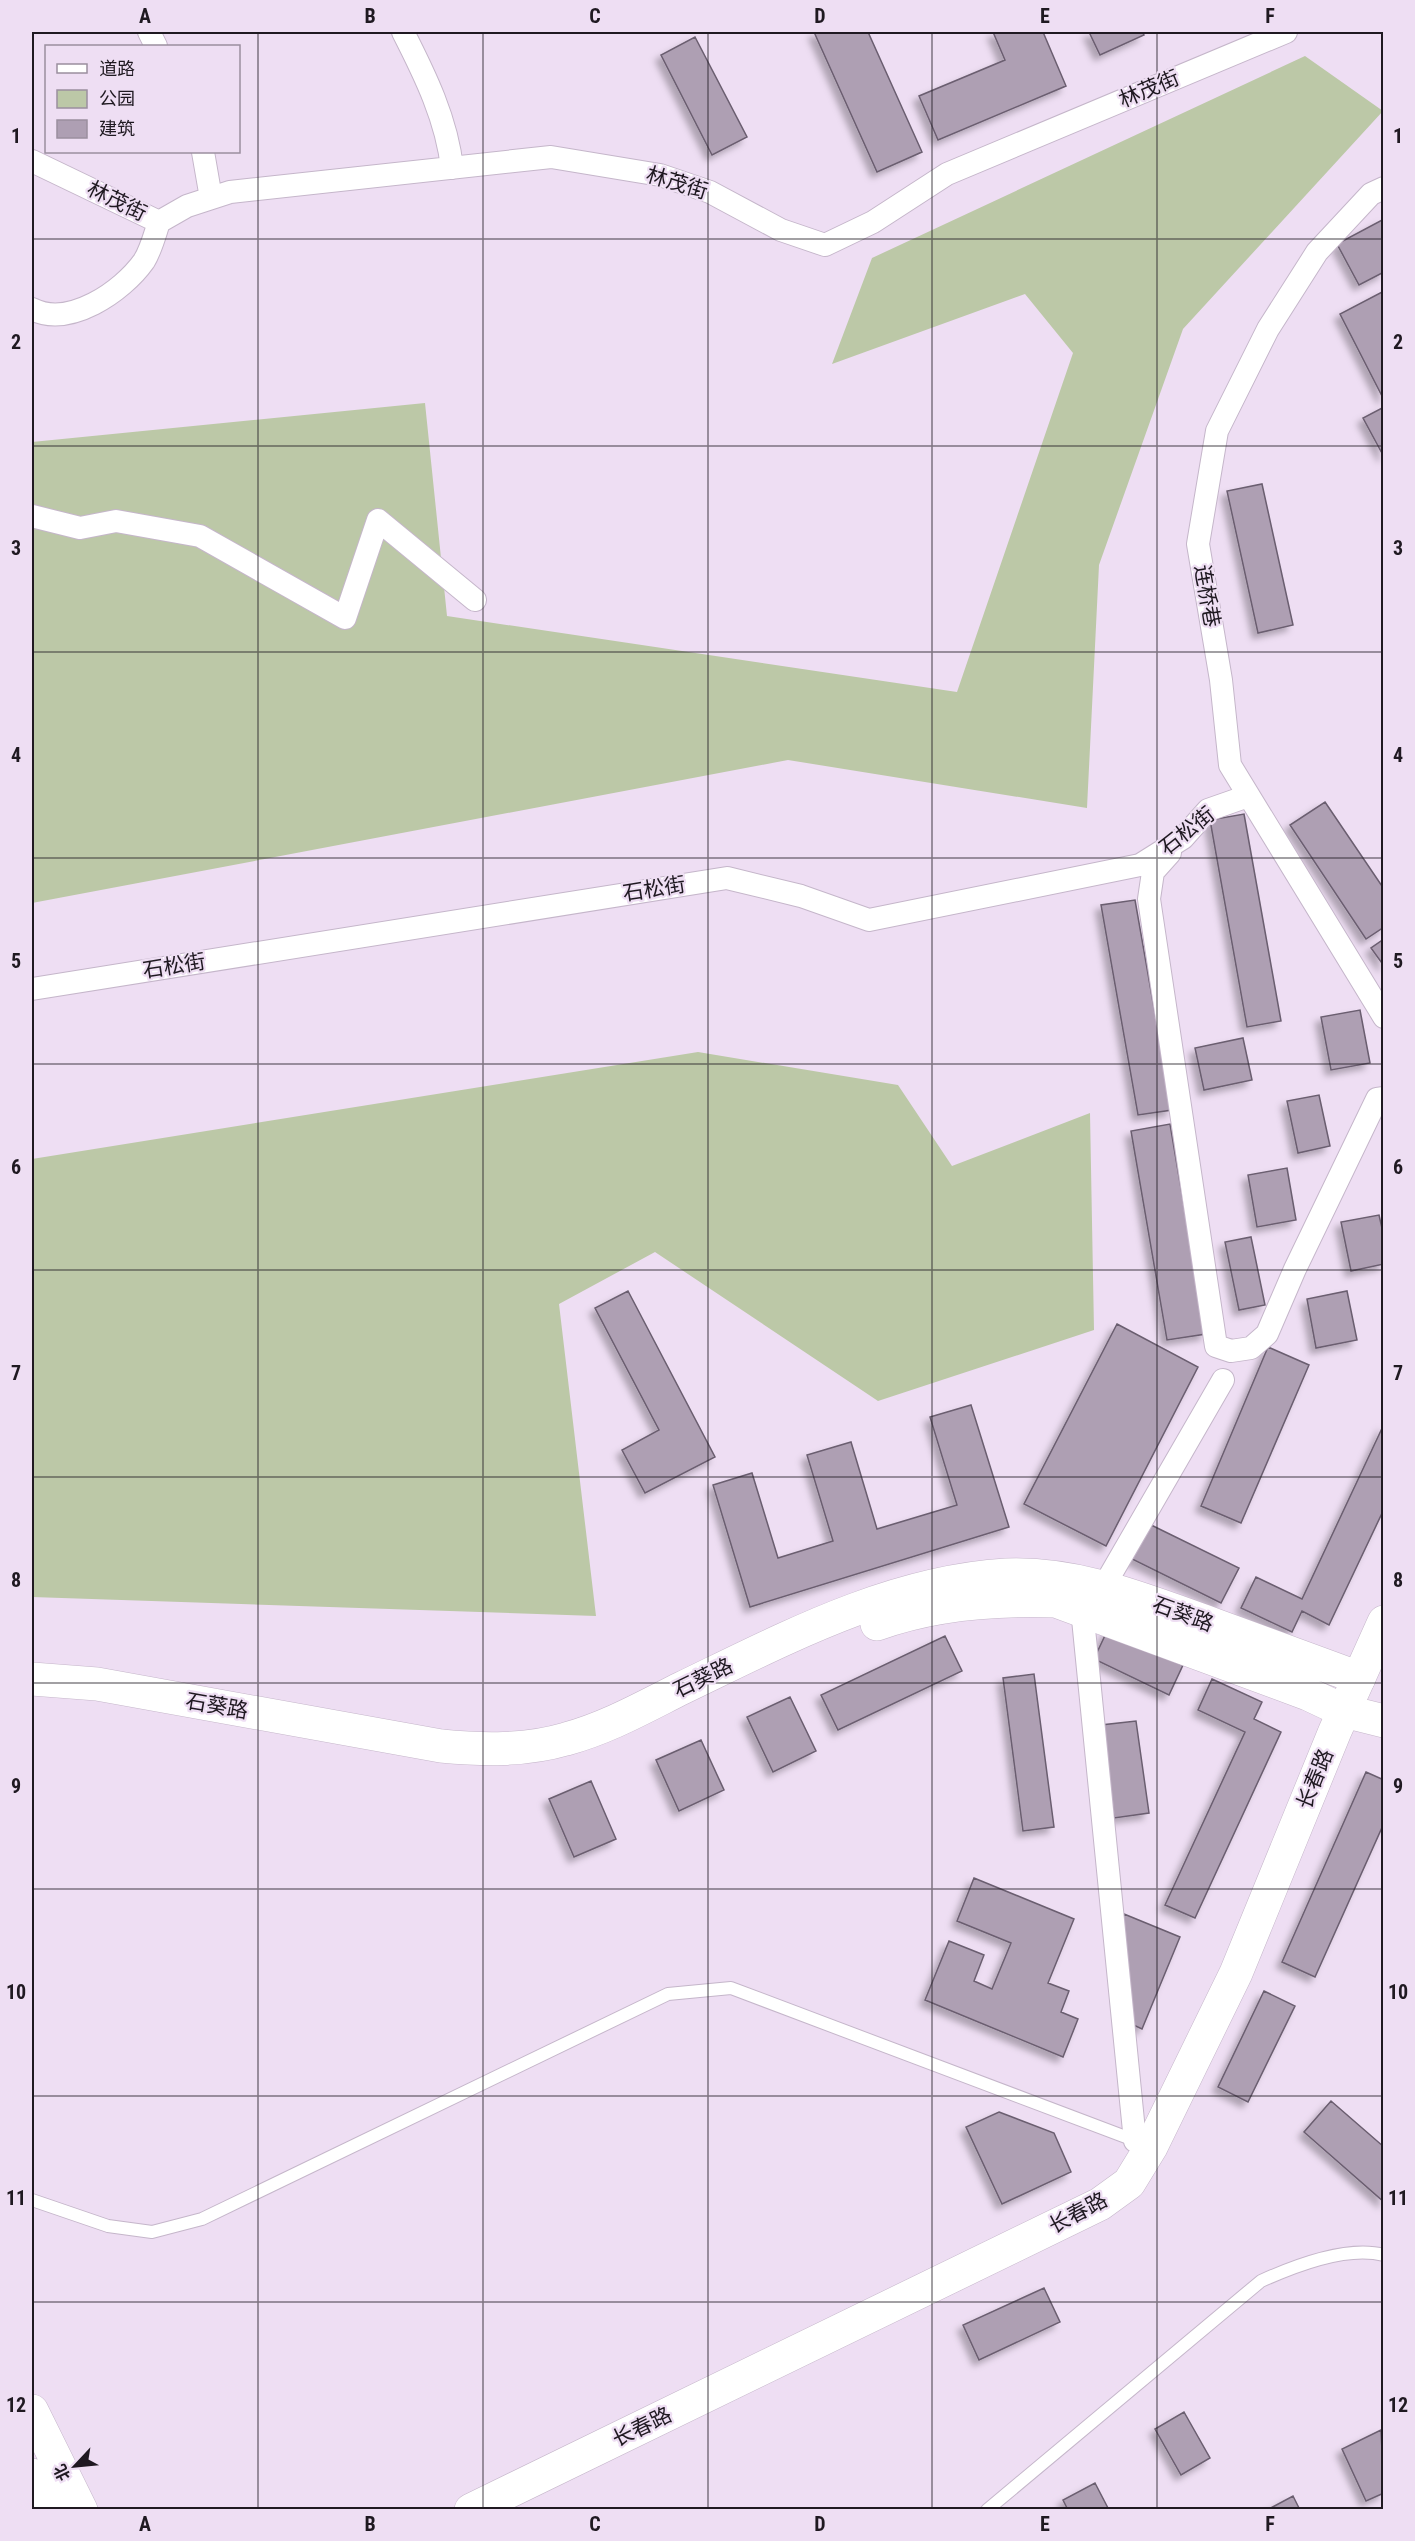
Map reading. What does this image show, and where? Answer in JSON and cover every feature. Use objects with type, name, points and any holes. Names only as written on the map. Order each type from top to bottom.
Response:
[{"type":"main road","name":"石葵路","points":[[32,1679],[97,1684],[441,1746],[484,1750],[527,1747],[565,1740],[599,1728],[762,1650],[876,1600],[927,1588],[1007,1575],[1093,1597],[1371,1681]]},
{"type":"main road","name":"石葵路","points":[[32,1701],[100,1705],[443,1764],[522,1768],[568,1760],[606,1749],[774,1668],[890,1620],[934,1610],[1028,1600],[1056,1601],[1093,1597],[1344,1711],[1383,1721]]},
{"type":"main road","name":"长春路","points":[[471,2510],[1100,2204],[1129,2183],[1143,2144],[1236,1974],[1344,1711],[1371,1681],[1383,1622]]},
{"type":"main road","points":[[32,2411],[81,2510]]},
{"type":"main road","points":[[32,2475],[49,2510]]},
{"type":"street","points":[[403,32],[420,64],[448,137],[452,168]]},
{"type":"street","name":"林茂街","points":[[32,162],[159,222],[187,206],[230,192],[551,157],[660,175],[710,192],[781,230],[825,245],[873,222],[947,174],[1286,32]]},
{"type":"street","points":[[203,153],[211,198]]},
{"type":"street","name":"连桥巷","points":[[1383,188],[1371,195],[1317,252],[1268,329],[1217,431],[1198,544],[1221,680],[1230,765],[1383,1017]]},
{"type":"street","points":[[32,309],[39,313],[81,311],[116,290],[145,260],[159,222]]},
{"type":"street","points":[[32,516],[80,528],[116,521],[200,536],[345,618],[378,520],[475,600]]},
{"type":"street","name":"石松街","points":[[32,989],[727,878],[801,897],[869,920],[1140,865],[1183,838],[1208,810],[1248,796]]},
{"type":"street","points":[[1183,838],[1153,872],[1149,899],[1216,1346],[1231,1351],[1251,1348],[1268,1334],[1295,1269],[1377,1099],[1383,1098]]},
{"type":"street","points":[[1143,2144],[1093,1597],[1223,1380]]},
{"type":"lane","points":[[32,2200],[108,2226],[152,2232],[202,2218],[668,1994],[731,1988],[1143,2144]]},
{"type":"lane","points":[[987,2510],[1261,2281],[1297,2265],[1342,2255],[1383,2255]]},
{"type":"green space","points":[[1305,56],[1383,111],[1183,329],[1099,565],[1087,808],[788,760],[32,903],[32,442],[425,403],[447,616],[957,692],[1073,353],[1025,294],[832,364],[872,258]]},
{"type":"green space","points":[[698,1052],[898,1085],[952,1166],[1090,1113],[1094,1330],[878,1401],[655,1252],[559,1304],[596,1616],[32,1597],[32,1159]]},
{"type":"building","points":[[814,32],[868,32],[922,152],[877,172]]},
{"type":"building","points":[[993,32],[1043,32],[1066,86],[938,140],[919,96],[1005,60]]},
{"type":"building","points":[[1089,32],[1142,32],[1144,35],[1100,55]]},
{"type":"building","points":[[695,37],[747,137],[712,155],[661,55]]},
{"type":"building","points":[[1384,219],[1384,272],[1359,285],[1337,244]]},
{"type":"building","points":[[1384,291],[1384,398],[1383,398],[1340,314]]},
{"type":"building","points":[[1384,407],[1384,457],[1363,418]]},
{"type":"building","points":[[1262,484],[1293,625],[1258,633],[1227,491]]},
{"type":"building","points":[[1325,802],[1384,889],[1384,927],[1366,939],[1290,825]]},
{"type":"building","points":[[1244,814],[1281,1021],[1247,1027],[1210,820]]},
{"type":"building","points":[[1135,900],[1172,1110],[1138,1115],[1101,905]]},
{"type":"building","points":[[1384,939],[1384,966],[1371,948]]},
{"type":"building","points":[[1360,1010],[1370,1063],[1331,1070],[1321,1017]]},
{"type":"building","points":[[1243,1038],[1252,1080],[1204,1090],[1195,1048]]},
{"type":"building","points":[[1319,1095],[1330,1146],[1298,1153],[1287,1101]]},
{"type":"building","points":[[1170,1124],[1206,1334],[1167,1340],[1131,1131]]},
{"type":"building","points":[[1287,1168],[1296,1220],[1257,1227],[1248,1175]]},
{"type":"building","points":[[1379,1215],[1384,1237],[1384,1264],[1351,1271],[1341,1222]]},
{"type":"building","points":[[1251,1237],[1265,1305],[1239,1310],[1225,1242]]},
{"type":"building","points":[[628,1291],[715,1457],[645,1493],[622,1450],[659,1430],[595,1308]]},
{"type":"building","points":[[1347,1291],[1357,1340],[1316,1348],[1307,1299]]},
{"type":"building","points":[[1117,1324],[1198,1367],[1106,1546],[1024,1504]]},
{"type":"building","points":[[1268,1347],[1309,1365],[1241,1523],[1201,1506]]},
{"type":"building","points":[[971,1405],[1009,1527],[750,1607],[713,1485],[752,1473],[778,1558],[833,1541],[807,1455],[851,1442],[877,1529],[957,1505],[930,1417]]},
{"type":"building","points":[[1384,1424],[1384,1509],[1329,1625],[1302,1611],[1292,1632],[1241,1608],[1256,1577],[1302,1599]]},
{"type":"building","points":[[1145,1522],[1239,1568],[1221,1603],[1128,1557]]},
{"type":"building","points":[[1108,1629],[1183,1665],[1169,1695],[1094,1659]]},
{"type":"building","points":[[945,1636],[962,1671],[838,1730],[821,1695]]},
{"type":"building","points":[[1034,1674],[1054,1827],[1023,1831],[1003,1678]]},
{"type":"building","points":[[1212,1679],[1262,1702],[1254,1719],[1281,1732],[1195,1918],[1165,1905],[1245,1732],[1198,1710]]},
{"type":"building","points":[[790,1697],[816,1751],[773,1772],[747,1717]]},
{"type":"building","points":[[1136,1721],[1149,1813],[1114,1818],[1101,1725]]},
{"type":"building","points":[[701,1740],[724,1790],[679,1811],[656,1760]]},
{"type":"building","points":[[1366,1772],[1384,1780],[1384,1823],[1315,1977],[1282,1962]]},
{"type":"building","points":[[591,1781],[616,1839],[574,1857],[549,1799]]},
{"type":"building","points":[[974,1878],[1074,1919],[1048,1983],[1069,1991],[1061,2012],[1078,2019],[1063,2057],[925,2000],[949,1941],[984,1955],[974,1981],[992,1989],[1011,1943],[957,1921]]},
{"type":"building","points":[[1124,1914],[1180,1937],[1142,2029],[1125,2021],[1118,1931]]},
{"type":"building","points":[[1264,1991],[1295,2006],[1248,2102],[1218,2087]]},
{"type":"building","points":[[1331,2101],[1384,2147],[1384,2202],[1304,2132]]},
{"type":"building","points":[[999,2112],[1054,2133],[1071,2172],[1002,2204],[966,2127]]},
{"type":"building","points":[[1044,2288],[1060,2322],[979,2360],[963,2325]]},
{"type":"building","points":[[1184,2412],[1210,2458],[1181,2475],[1155,2429]]},
{"type":"building","points":[[1381,2430],[1384,2493],[1366,2501],[1342,2449]]},
{"type":"building","points":[[1095,2483],[1109,2510],[1068,2510],[1063,2500]]},
{"type":"building","points":[[1293,2496],[1300,2510],[1267,2510]]}]
